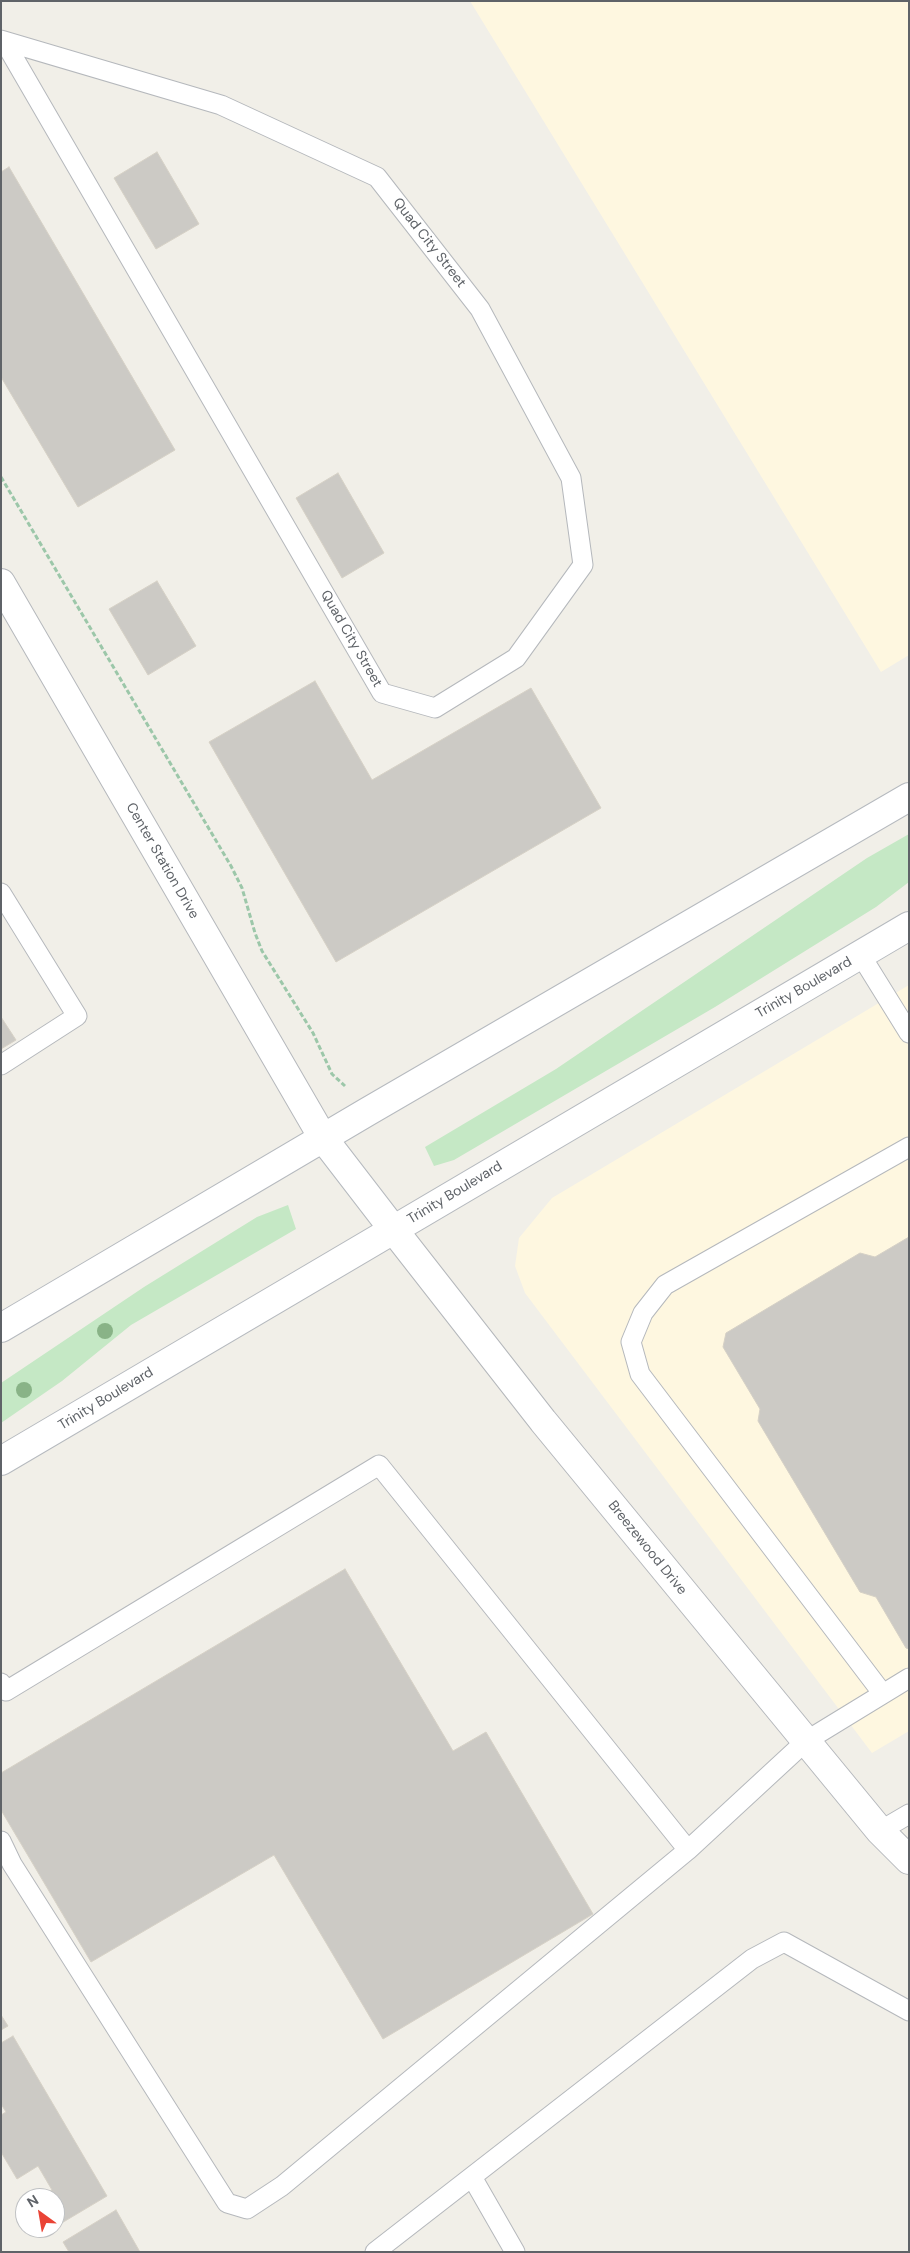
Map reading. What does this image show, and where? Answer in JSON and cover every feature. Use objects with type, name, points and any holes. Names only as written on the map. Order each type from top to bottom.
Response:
[{"type":"main road","name":"Center Station Drive","points":[[1,583],[323,1138],[393,1229]]},
{"type":"main road","points":[[1,1328],[909,797]]},
{"type":"main road","name":"Trinity Boulevard","points":[[1,1461],[909,926]]},
{"type":"main road","name":"Breezewood Drive","points":[[393,1229],[543,1421],[880,1831],[909,1860]]},
{"type":"lane","name":"Quad City Street","points":[[3,40],[221,105],[377,177],[480,309],[571,478],[583,566],[516,658],[435,708],[382,693],[3,40]]},
{"type":"lane","points":[[1,893],[77,1016],[1,1065]]},
{"type":"lane","points":[[860,954],[909,1032]]},
{"type":"lane","points":[[883,1694],[640,1374],[631,1342],[644,1313],[665,1285],[909,1147]]},
{"type":"lane","points":[[3,1690],[379,1466],[688,1850]]},
{"type":"lane","points":[[1,1841],[12,1864],[227,2203],[248,2210],[282,2186],[688,1850],[806,1742],[909,1678]]},
{"type":"lane","points":[[880,1831],[909,1814]]},
{"type":"lane","points":[[375,2252],[752,1959],[784,1942],[909,2011]]},
{"type":"lane","points":[[472,2177],[515,2252]]},
{"type":"path","points":[[1,477],[231,866],[242,888],[262,951],[313,1033],[332,1074],[345,1086]]},
{"type":"shaded area","points":[[470,1],[909,1],[909,655],[881,672]]},
{"type":"shaded area","points":[[909,985],[909,1731],[872,1753],[525,1293],[515,1266],[519,1238],[552,1198]]},
{"type":"green space","points":[[909,834],[909,882],[876,907],[715,1007],[454,1160],[434,1166],[425,1147],[556,1069],[867,858]]},
{"type":"green space","points":[[288,1205],[296,1229],[131,1325],[62,1381],[1,1423],[1,1383],[144,1287],[257,1217]]},
{"type":"building","points":[[157,152],[199,224],[156,249],[114,178]]},
{"type":"building","points":[[9,167],[175,450],[78,507],[1,377],[1,172]]},
{"type":"building","points":[[338,473],[384,553],[342,578],[296,498]]},
{"type":"building","points":[[157,581],[196,646],[148,675],[109,609]]},
{"type":"building","points":[[315,681],[372,780],[531,688],[601,808],[336,962],[209,742]]},
{"type":"building","points":[[1,1017],[16,1040],[1,1049]]},
{"type":"building","points":[[909,1237],[909,1649],[906,1648],[876,1597],[860,1592],[758,1421],[760,1409],[723,1347],[726,1333],[860,1253],[875,1257]]},
{"type":"building","points":[[345,1569],[453,1751],[486,1732],[593,1914],[383,2039],[274,1855],[91,1962],[1,1810],[1,1773]]},
{"type":"building","points":[[1,2015],[8,2026],[1,2030]]},
{"type":"building","points":[[13,2036],[107,2196],[65,2221],[65,2188],[51,2188],[38,2166],[17,2179],[1,2152],[1,2115],[6,2112],[1,2104],[1,2043]]},
{"type":"building","points":[[116,2210],[140,2252],[69,2252],[63,2242]]}]
